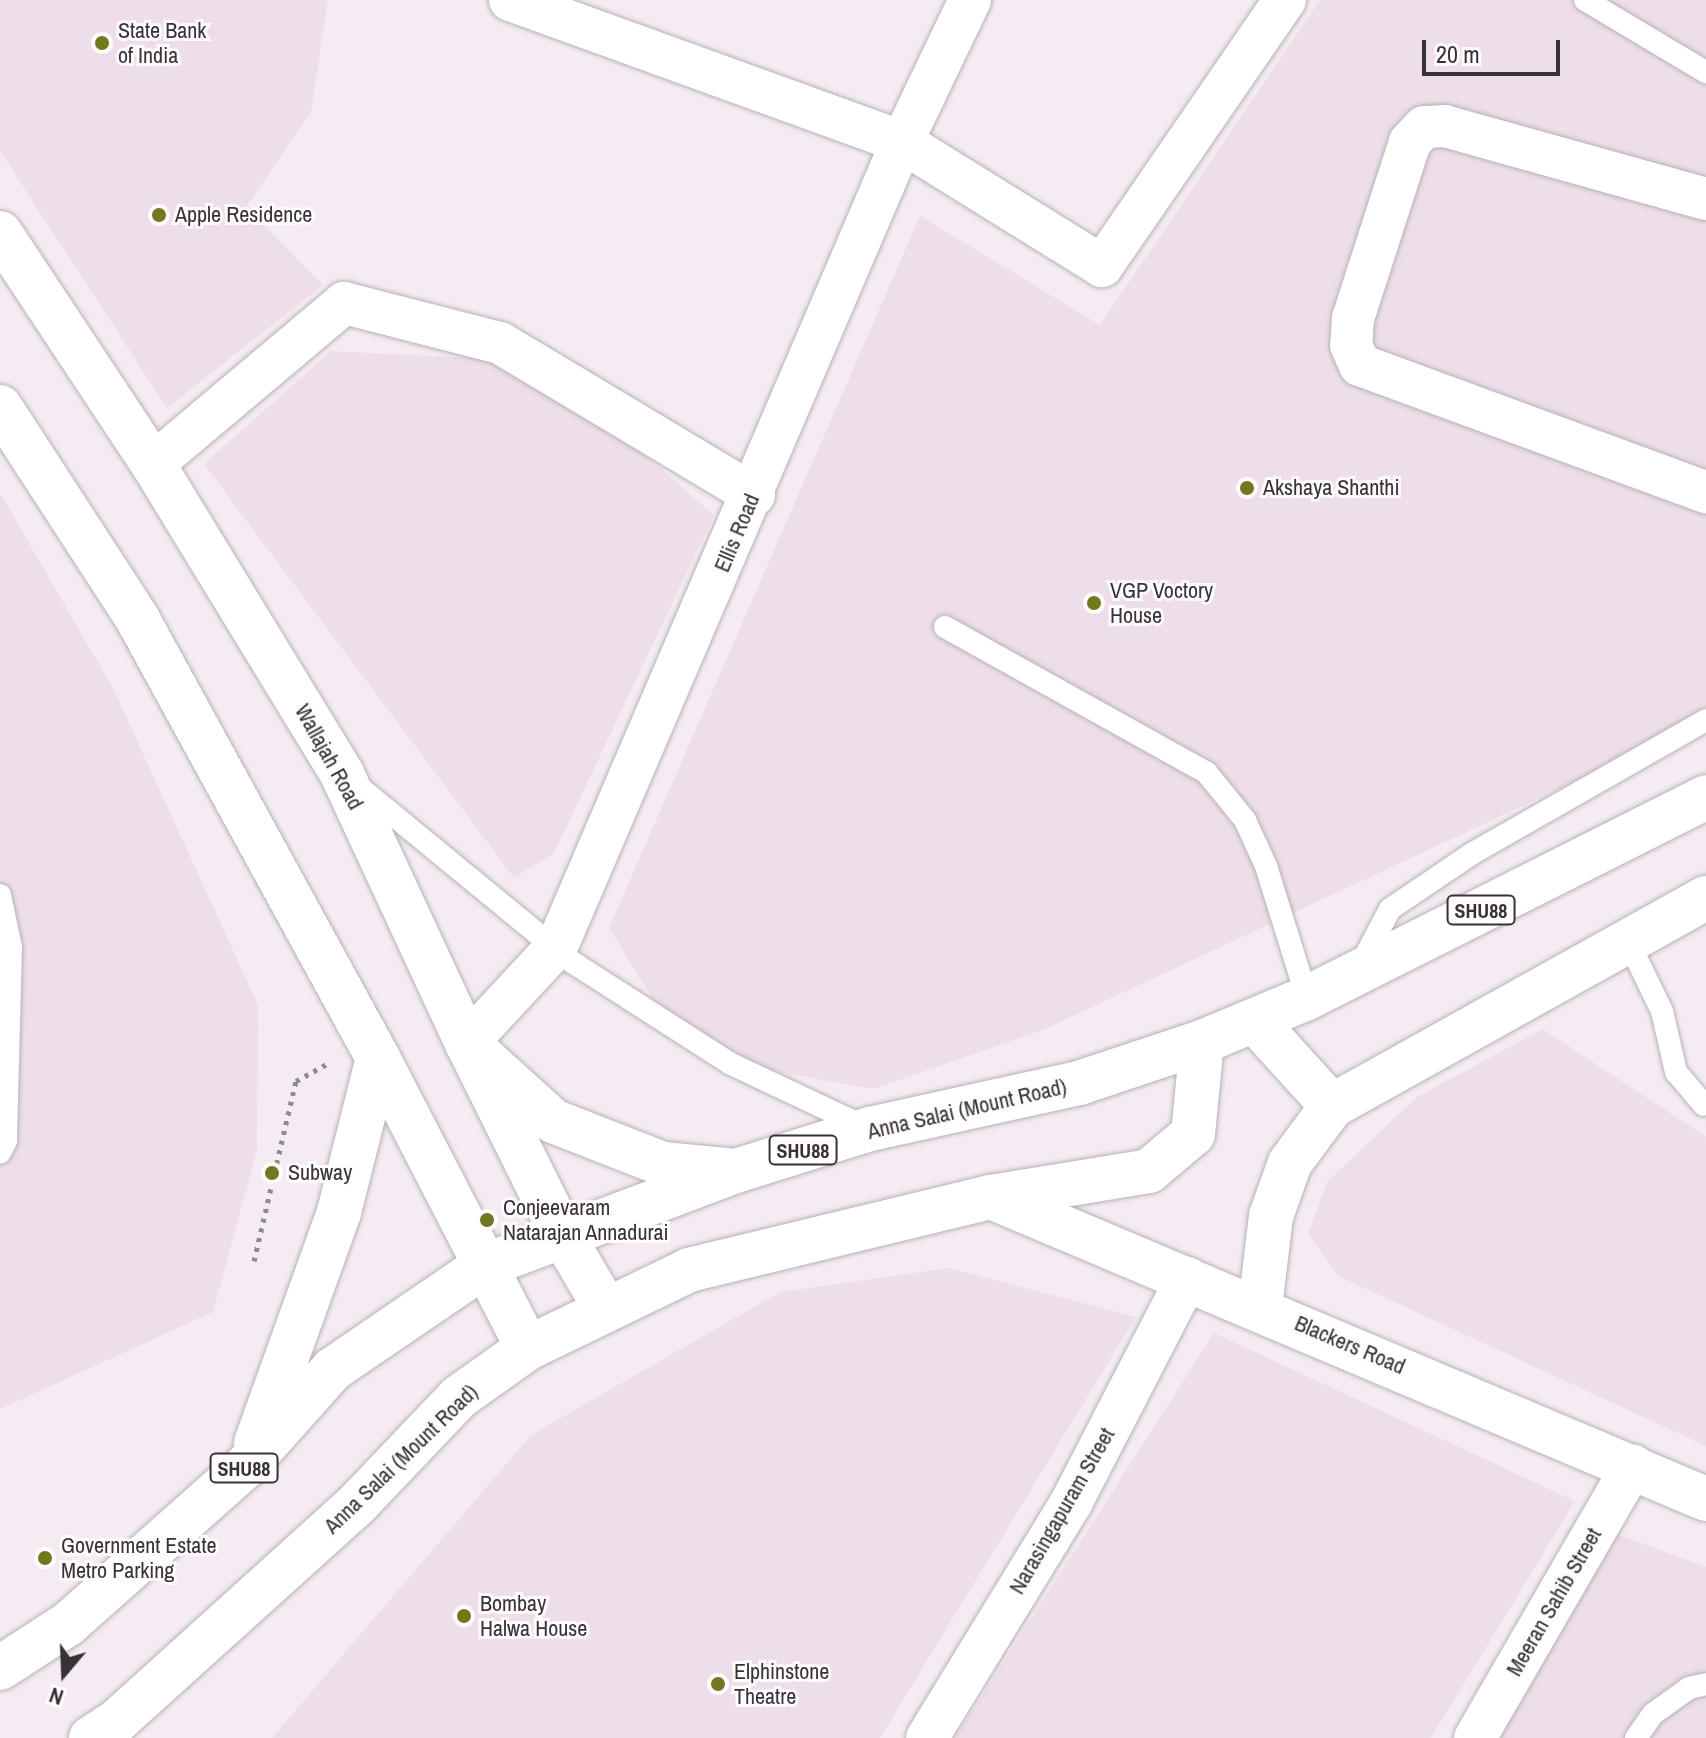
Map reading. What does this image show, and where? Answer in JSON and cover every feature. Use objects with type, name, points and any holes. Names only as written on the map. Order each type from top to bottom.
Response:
[{"type":"main road","name":"Wallajah Road","points":[[0,233],[153,464],[342,774],[467,1043],[564,1238],[606,1309]]},
{"type":"main road","points":[[0,407],[137,618],[373,1050],[528,1348]]},
{"type":"main road","name":"Anna Salai (Mount Road)","points":[[0,1668],[68,1624],[248,1464],[333,1369],[484,1266],[736,1171],[870,1129],[1079,1083],[1202,1042],[1307,998],[1706,797]]},
{"type":"main road","points":[[1260,1307],[1271,1216],[1290,1163],[1332,1106],[1627,939],[1706,898]]},
{"type":"main road","points":[[1255,1021],[1332,1106]]},
{"type":"main road","name":"Anna Salai (Mount Road)","points":[[91,1738],[117,1721],[358,1503],[459,1397],[528,1348],[689,1270],[991,1197],[1149,1171],[1193,1134],[1202,1042]]},
{"type":"main road","points":[[467,1043],[553,1121],[663,1164],[736,1171]]},
{"type":"main road","points":[[248,1464],[339,1212],[373,1050]]},
{"type":"main road","name":"Blackers Road","points":[[991,1197],[1260,1307],[1706,1499]]},
{"type":"street","points":[[510,0],[902,142],[1102,266],[1285,0]]},
{"type":"street","name":"Ellis Road","points":[[467,1043],[557,946],[754,495],[902,142],[970,0]]},
{"type":"street","points":[[1706,199],[1445,126],[1424,127],[1410,142],[1353,319],[1351,345],[1360,365],[1706,492]]},
{"type":"street","points":[[153,464],[344,303],[500,343],[754,495]]},
{"type":"street","name":"Narasingapuram Street","points":[[927,1738],[1072,1501],[1187,1278]]},
{"type":"street","name":"Meeran Sahib Street","points":[[1475,1738],[1633,1465]]},
{"type":"lane","points":[[1585,0],[1706,72]]},
{"type":"lane","points":[[945,627],[1206,772],[1245,820],[1266,866],[1307,998]]},
{"type":"lane","points":[[1355,974],[1390,909],[1473,853],[1706,720]]},
{"type":"lane","points":[[342,774],[557,946],[572,962],[731,1064],[870,1129]]},
{"type":"lane","points":[[0,895],[11,947],[6,1141],[0,1153]]},
{"type":"lane","points":[[1627,939],[1662,1011],[1676,1072],[1704,1105]]},
{"type":"lane","points":[[1636,1738],[1653,1714],[1689,1688],[1706,1684]]},
{"type":"path","points":[[254,1261],[296,1081],[373,1050]]},
{"type":"shaded area","points":[[0,0],[328,0],[311,112],[246,207],[323,285],[167,408],[0,151]]},
{"type":"shaded area","points":[[1320,0],[1706,0],[1706,720],[1043,1030],[873,1089],[773,1071],[666,1020],[609,928],[920,216],[1100,325]]},
{"type":"shaded area","points":[[331,351],[493,359],[624,437],[714,515],[554,853],[514,878],[204,464]]},
{"type":"shaded area","points":[[0,493],[114,690],[258,1005],[257,1150],[213,1312],[0,1409]]},
{"type":"shaded area","points":[[1543,1029],[1706,1137],[1706,1446],[1338,1276],[1308,1234],[1327,1182],[1417,1097]]},
{"type":"shaded area","points":[[949,1268],[1136,1317],[880,1738],[272,1738],[531,1435],[780,1292]]},
{"type":"shaded area","points":[[1214,1333],[1575,1501],[1431,1738],[955,1738]]},
{"type":"shaded area","points":[[1617,1534],[1706,1567],[1706,1738],[1494,1738]]},
{"type":"place","name":"State Bank of India","points":[[102,43]]},
{"type":"place","name":"Apple Residence","points":[[159,215]]},
{"type":"place","name":"Akshaya Shanthi","points":[[1247,488]]},
{"type":"place","name":"VGP Voctory House","points":[[1094,603]]},
{"type":"place","name":"Subway","points":[[272,1173]]},
{"type":"place","name":"Conjeevaram Natarajan Annadurai","points":[[487,1220]]},
{"type":"place","name":"Government Estate Metro Parking","points":[[45,1558]]},
{"type":"place","name":"Bombay Halwa House","points":[[464,1616]]},
{"type":"place","name":"Elphinstone Theatre","points":[[718,1684]]}]
